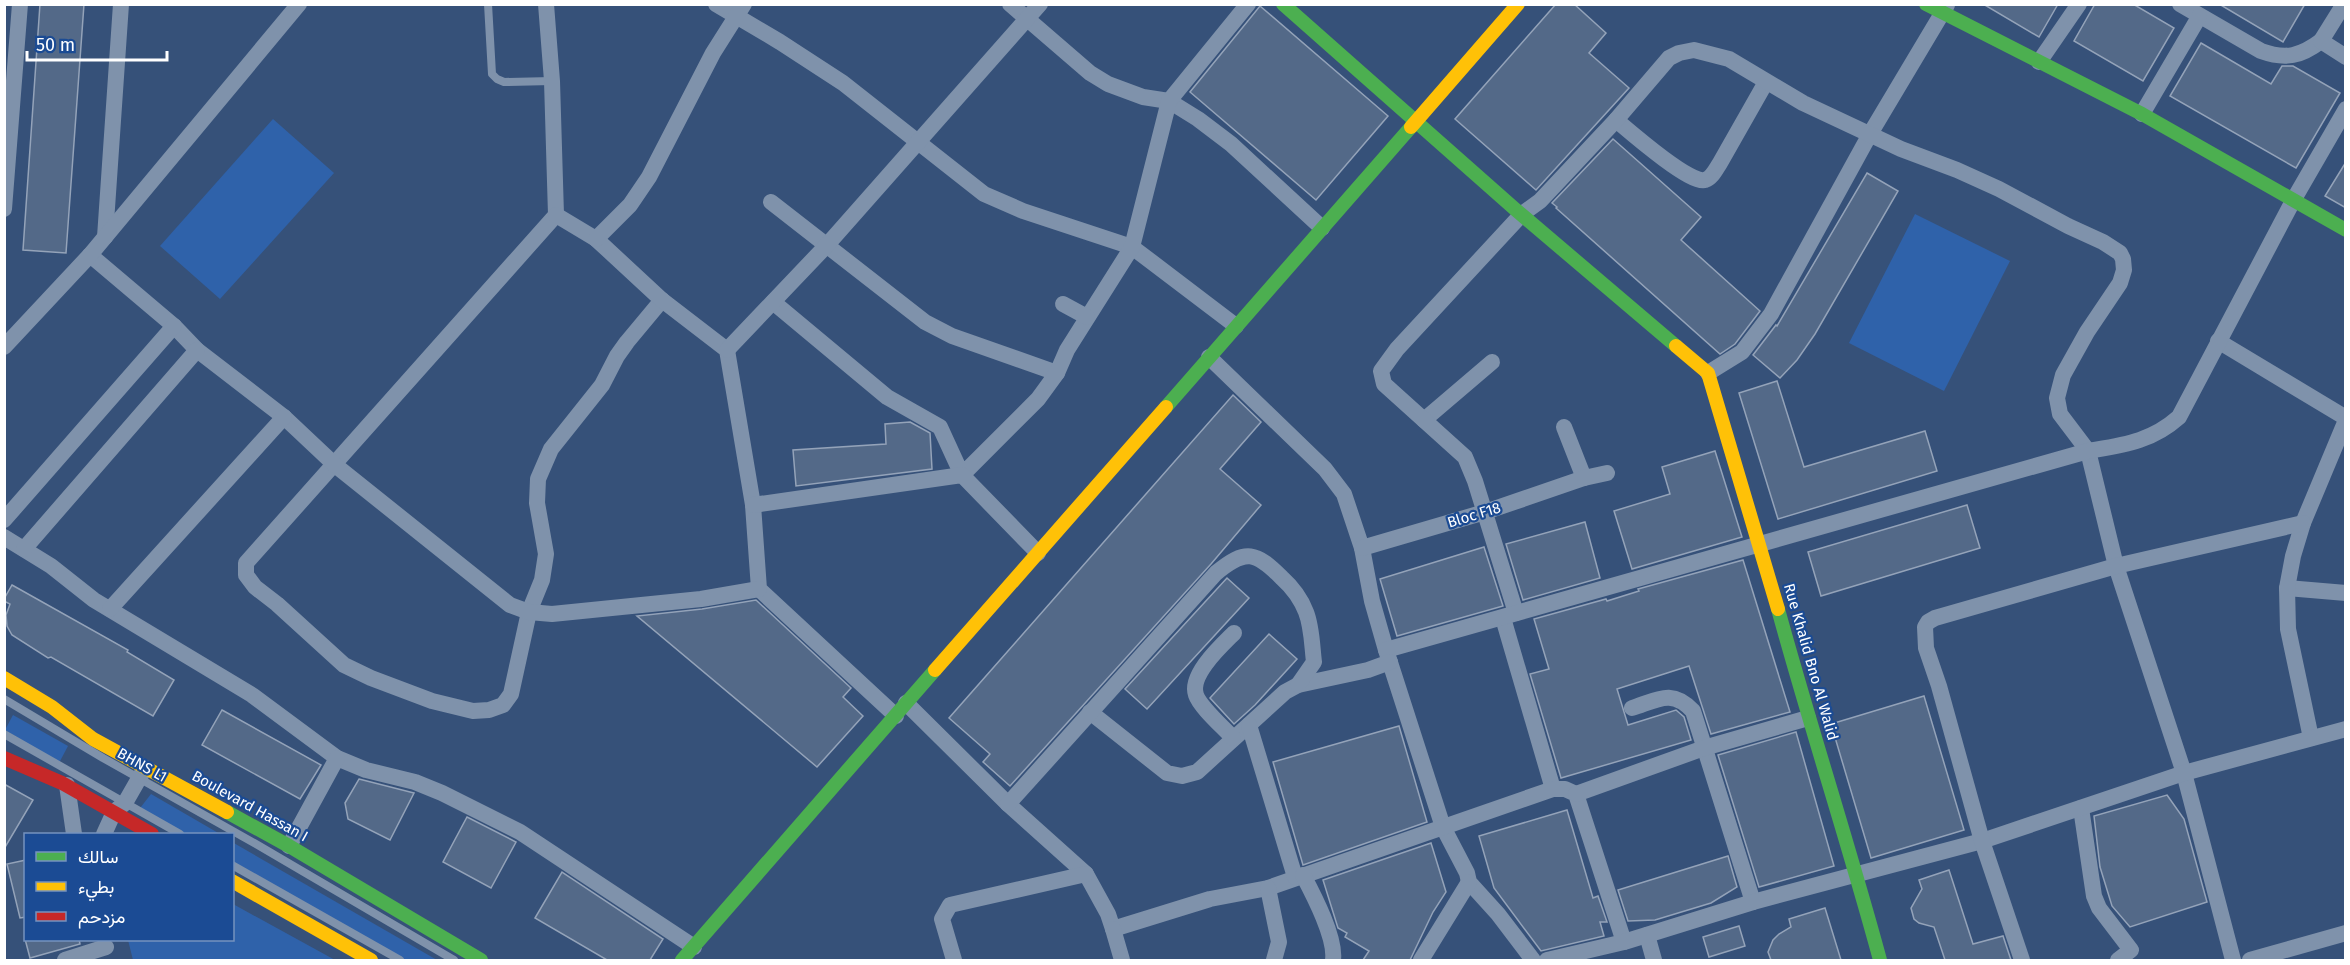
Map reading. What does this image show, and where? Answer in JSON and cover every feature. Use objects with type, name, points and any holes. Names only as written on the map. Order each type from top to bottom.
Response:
[{"type":"street","points":[[4,209],[10,81],[20,4]]},
{"type":"street","points":[[105,237],[121,4]]},
{"type":"street","points":[[4,347],[90,255],[299,4]]},
{"type":"street","points":[[546,4],[552,81],[556,215],[246,563],[246,575],[255,587],[344,665],[371,678],[459,709],[489,710],[503,705],[512,694],[529,612],[542,580],[546,554],[537,503],[538,479],[551,449],[602,385],[627,342],[662,300]]},
{"type":"street","points":[[716,4],[740,11],[780,42],[843,83],[975,187],[1001,202],[1131,247],[1236,326]]},
{"type":"street","points":[[1010,4],[1090,73],[1108,84],[1143,97],[1169,101],[1231,144],[1322,228]]},
{"type":"street","points":[[727,350],[827,245],[1040,4]]},
{"type":"street","points":[[753,505],[962,475],[1038,399],[1057,373],[1067,350],[1131,247],[1169,101],[1248,4]]},
{"type":"street","points":[[1283,4],[1522,214],[1708,373],[1742,352],[1771,314],[1870,134],[1944,9]]},
{"type":"street","points":[[682,960],[1518,4]]},
{"type":"street","points":[[1926,4],[1944,9],[2039,62],[2142,114],[2346,230]]},
{"type":"street","points":[[2039,62],[2079,4]]},
{"type":"street","points":[[2180,4],[2199,17],[2272,55],[2294,57],[2321,41],[2344,4]]},
{"type":"street","points":[[596,239],[630,205],[649,177],[713,53],[740,11]]},
{"type":"street","points":[[2142,114],[2199,17]]},
{"type":"street","points":[[2321,41],[2346,57]]},
{"type":"street","points":[[1553,789],[1485,512],[1465,458],[1383,384],[1381,371],[1397,349],[1522,214],[1540,201],[1616,120],[1669,58],[1687,51],[1702,51],[1730,59],[1803,103],[1901,149],[1999,189],[2120,253],[2124,270],[2120,284],[2087,332],[2058,386],[2056,398],[2060,414],[2088,451],[2116,566],[2184,773],[2233,960]]},
{"type":"street","points":[[1616,120],[1685,175],[1698,181],[1705,180],[1713,175],[1766,82]]},
{"type":"street","points":[[1090,712],[1167,773],[1182,776],[1197,772],[1285,692],[1298,686],[1368,670],[1388,656],[1509,616],[2088,451],[2130,444],[2153,436],[2166,429],[2179,417],[2294,199],[2346,109]]},
{"type":"street","points":[[771,202],[936,328],[1057,373]]},
{"type":"street","points":[[556,215],[596,239],[662,300],[727,350],[753,505],[759,589],[901,709],[1086,874],[1108,914],[1122,960]]},
{"type":"street","points":[[90,255],[174,326],[197,350],[284,417],[335,465],[501,599],[520,610],[552,614],[701,599],[759,589]]},
{"type":"street","points":[[773,302],[887,397],[940,427],[962,475],[1038,553]]},
{"type":"street","points":[[1063,304],[1087,317]]},
{"type":"street","points":[[4,520],[174,326]]},
{"type":"street","points":[[2218,341],[2345,419],[2303,523],[2287,588],[2288,629],[2311,738]]},
{"type":"street","points":[[24,549],[197,350]]},
{"type":"street","points":[[1209,357],[1336,482],[1350,509],[1362,548],[1372,601],[1388,656],[1443,827],[1467,873],[1469,882],[1498,914],[1533,960]]},
{"type":"street","points":[[1424,420],[1492,362]]},
{"type":"street","name":"Rue Khalid Bno Al Walid","points":[[1708,373],[1760,543],[1808,718],[1857,875],[1880,960]]},
{"type":"street","points":[[110,609],[284,417]]},
{"type":"street","points":[[1564,427],[1584,478]]},
{"type":"street","name":"Bloc F18","points":[[1362,548],[1485,512],[1584,478],[1607,473]]},
{"type":"street","points":[[2022,960],[1982,841],[1940,686],[1926,648],[1925,627],[1928,622],[1935,618],[2116,566],[2303,523]]},
{"type":"street","points":[[4,537],[51,566],[110,609],[252,695],[337,758],[366,770],[415,782],[494,818],[520,832],[694,947]]},
{"type":"street","points":[[1008,804],[1216,573],[1230,562],[1242,557],[1256,556],[1267,562],[1298,595],[1306,612],[1314,662],[1298,686]]},
{"type":"street","points":[[2287,588],[2346,593]]},
{"type":"street","points":[[1233,738],[1198,700],[1195,690],[1207,662],[1234,633]]},
{"type":"street","name":"Boulevard Hassan I","points":[[4,678],[52,707],[142,773],[289,846],[482,960]]},
{"type":"street","points":[[1632,708],[1663,698],[1676,697],[1693,711],[1753,902]]},
{"type":"street","points":[[1576,794],[1704,748],[1808,718]]},
{"type":"street","points":[[1249,725],[1299,876],[1320,911],[1334,948],[1333,960]]},
{"type":"street","points":[[1547,960],[1647,936],[1753,902],[1982,841],[2184,773],[2346,729]]},
{"type":"street","points":[[4,758],[120,808],[151,833]]},
{"type":"street","points":[[289,846],[337,758]]},
{"type":"street","points":[[105,833],[142,773]]},
{"type":"street","points":[[67,785],[74,833]]},
{"type":"street","points":[[1113,929],[1210,899],[1268,888],[1553,789],[1566,789],[1576,794],[1624,942]]},
{"type":"street","points":[[2081,808],[2094,896],[2130,957]]},
{"type":"street","points":[[954,960],[942,919],[950,905],[1086,874]]},
{"type":"street","points":[[234,882],[371,960]]},
{"type":"street","points":[[1421,960],[1469,882]]},
{"type":"street","points":[[1268,888],[1278,942],[1274,960]]},
{"type":"street","points":[[2250,960],[2346,933]]},
{"type":"street","points":[[1647,936],[1654,960]]},
{"type":"street","points":[[65,960],[106,949]]},
{"type":"lane","points":[[488,4],[492,74],[504,82],[552,81]]},
{"type":"lane","name":"BHNS L1","points":[[4,699],[142,773],[256,844],[454,960]]},
{"type":"lane","points":[[4,734],[120,808],[178,833]]},
{"type":"lane","points":[[234,866],[400,960]]},
{"type":"shaded area","points":[[273,119],[334,173],[220,299],[160,246]]},
{"type":"shaded area","points":[[1915,214],[2010,261],[1944,391],[1849,343]]},
{"type":"shaded area","points":[[13,715],[68,746],[59,763],[5,730]]},
{"type":"shaded area","points":[[151,794],[218,833],[175,833],[137,812]]},
{"type":"shaded area","points":[[234,843],[437,960],[400,960],[234,867]]},
{"type":"shaded area","points":[[234,905],[335,960],[133,960],[128,941],[234,941]]},
{"type":"building","points":[[40,4],[84,4],[66,253],[23,250]]},
{"type":"building","points":[[1556,4],[1574,4],[1606,33],[1589,53],[1629,88],[1536,190],[1455,119]]},
{"type":"building","points":[[1983,4],[2058,4],[2039,37]]},
{"type":"building","points":[[2095,4],[2133,4],[2174,28],[2143,81],[2074,41]]},
{"type":"building","points":[[2219,4],[2305,4],[2283,42]]},
{"type":"building","points":[[1260,6],[1388,116],[1316,200],[1190,92]]},
{"type":"building","points":[[2201,43],[2271,84],[2282,66],[2293,66],[2340,93],[2296,168],[2170,96]]},
{"type":"building","points":[[1613,139],[1701,217],[1681,240],[1760,311],[1735,344],[1720,354],[1552,203]]},
{"type":"building","points":[[2346,162],[2346,208],[2325,196]]},
{"type":"building","points":[[1867,173],[1898,191],[1815,334],[1797,360],[1780,378],[1753,355],[1777,326]]},
{"type":"building","points":[[1777,381],[1804,467],[1925,431],[1937,471],[1778,519],[1739,393]]},
{"type":"building","points":[[1233,395],[1261,422],[1220,469],[1261,505],[1211,564],[1010,786],[983,762],[990,754],[949,718]]},
{"type":"building","points":[[910,422],[930,433],[932,469],[796,486],[793,450],[886,444],[885,424]]},
{"type":"building","points":[[1715,451],[1742,537],[1632,569],[1614,511],[1670,494],[1662,467]]},
{"type":"building","points":[[1967,505],[1980,548],[1821,596],[1808,552]]},
{"type":"building","points":[[1585,522],[1600,578],[1523,600],[1506,544]]},
{"type":"building","points":[[1484,547],[1503,606],[1397,636],[1380,579]]},
{"type":"building","points":[[1743,560],[1790,712],[1711,734],[1689,666],[1617,689],[1628,725],[1676,710],[1684,717],[1691,740],[1561,778],[1530,674],[1549,669],[1534,619],[1606,599],[1607,601],[1639,591],[1638,589]]},
{"type":"building","points":[[1227,578],[1249,598],[1147,709],[1125,689]]},
{"type":"building","points":[[12,585],[128,650],[127,652],[174,680],[153,716],[51,657],[48,658],[12,635],[7,626],[6,615],[10,604],[4,599]]},
{"type":"building","points":[[756,600],[851,688],[843,697],[863,716],[817,767],[637,616]]},
{"type":"building","points":[[1269,634],[1297,659],[1255,705],[1234,724],[1210,698]]},
{"type":"building","points":[[1924,696],[1964,830],[1871,858],[1831,724]]},
{"type":"building","points":[[222,710],[321,765],[300,799],[202,745]]},
{"type":"building","points":[[1399,726],[1427,822],[1303,865],[1273,762]]},
{"type":"building","points":[[1796,732],[1834,866],[1759,887],[1718,755]]},
{"type":"building","points":[[359,779],[414,793],[390,840],[348,819],[345,803]]},
{"type":"building","points":[[4,784],[33,800],[4,849]]},
{"type":"building","points":[[2167,795],[2184,819],[2207,902],[2130,927],[2112,906],[2100,867],[2094,816]]},
{"type":"building","points":[[1567,810],[1593,898],[1598,896],[1607,922],[1600,922],[1604,936],[1541,951],[1494,888],[1479,836]]},
{"type":"building","points":[[467,817],[516,842],[491,888],[443,862]]},
{"type":"building","points":[[1431,843],[1446,892],[1433,912],[1410,960],[1363,960],[1369,951],[1345,937],[1347,933],[1338,928],[1323,880]]},
{"type":"building","points":[[1728,856],[1737,887],[1711,903],[1655,920],[1628,921],[1618,890]]},
{"type":"building","points":[[24,860],[24,917],[20,918],[7,864]]},
{"type":"building","points":[[1949,870],[1973,944],[2003,936],[2011,960],[1945,960],[1934,927],[1919,923],[1914,919],[1911,908],[1922,889],[1919,880]]},
{"type":"building","points":[[562,872],[663,939],[650,960],[607,960],[535,918]]},
{"type":"building","points":[[1825,908],[1841,960],[1771,960],[1768,952],[1773,940],[1791,927],[1789,919]]},
{"type":"building","points":[[1739,926],[1745,946],[1709,957],[1703,937]]},
{"type":"building","points":[[26,941],[79,941],[80,944],[30,958]]},
{"type":"traffic: fast","points":[[1283,4],[1516,210],[1676,346]]},
{"type":"traffic: fast","points":[[1926,4],[2142,114],[2346,230]]},
{"type":"traffic: fast","points":[[1166,407],[1411,127]]},
{"type":"traffic: fast","points":[[1778,609],[1880,960]]},
{"type":"traffic: fast","points":[[682,960],[935,670]]},
{"type":"traffic: fast","points":[[227,812],[289,846],[481,960]]},
{"type":"traffic: slow","points":[[1411,127],[1518,4]]},
{"type":"traffic: slow","points":[[1676,346],[1708,373],[1778,609]]},
{"type":"traffic: slow","points":[[935,670],[1166,407]]},
{"type":"traffic: slow","points":[[4,678],[52,707],[93,739],[227,812]]},
{"type":"traffic: slow","points":[[234,882],[371,960]]},
{"type":"traffic: jam","points":[[4,758],[62,783],[150,833]]}]
